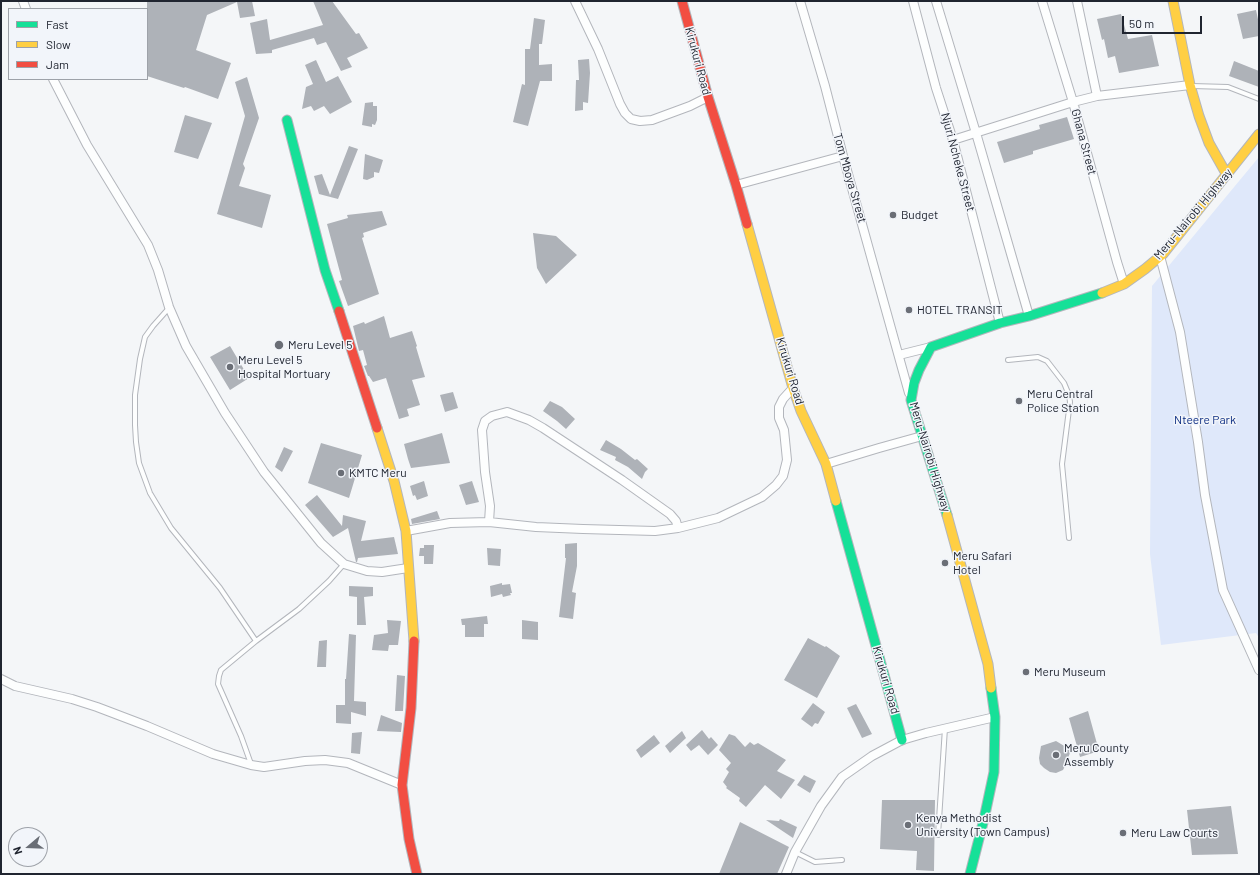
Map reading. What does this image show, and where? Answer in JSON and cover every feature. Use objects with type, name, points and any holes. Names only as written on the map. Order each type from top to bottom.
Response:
[{"type":"main road","name":"Kirukuri Road","points":[[682,1],[708,97],[736,185],[793,388],[826,464],[902,740]]},
{"type":"main road","points":[[1173,1],[1190,86],[1199,116],[1209,143],[1227,175]]},
{"type":"main road","points":[[287,120],[325,270],[394,481],[406,531],[414,644],[411,708],[402,784],[409,839],[417,874]]},
{"type":"main road","name":"Meru-Nairobi Highway","points":[[970,874],[994,772],[995,717],[988,664],[944,504],[911,400],[914,383],[919,370],[931,347],[1000,323],[1029,316],[1109,292],[1124,284],[1160,256],[1259,134]]},
{"type":"street","points":[[576,1],[598,49],[620,104],[625,113],[631,118],[640,121],[652,120],[690,106],[708,97]]},
{"type":"street","name":"Tom Mboya Street","points":[[800,1],[825,86],[911,400]]},
{"type":"street","name":"Njuri Ncheke Street","points":[[913,1],[936,88],[953,140],[1000,323]]},
{"type":"street","name":"Njuri Ncheke Street","points":[[936,1],[1029,316]]},
{"type":"street","name":"Ghana Street","points":[[1042,1],[1073,102],[1124,284]]},
{"type":"street","points":[[1077,1],[1097,96]]},
{"type":"street","points":[[54,80],[87,146],[148,245],[158,270],[169,307],[186,346],[225,413],[264,472],[321,543],[344,564],[367,571],[382,572],[408,568]]},
{"type":"street","points":[[953,140],[1073,102],[1097,96],[1190,86]]},
{"type":"street","points":[[736,185],[843,156]]},
{"type":"street","points":[[1160,256],[1180,332],[1198,442],[1204,495],[1223,590],[1259,670]]},
{"type":"street","points":[[899,355],[931,347]]},
{"type":"street","points":[[406,531],[450,523],[489,522],[536,527],[655,531],[678,528],[718,518],[762,497],[776,485],[783,476],[787,460],[784,430],[779,418],[779,407],[783,399],[793,388]]},
{"type":"street","points":[[489,522],[490,506],[485,472],[482,430],[485,421],[492,416],[507,412],[529,420],[543,428],[622,480],[670,514],[676,521],[678,528]]},
{"type":"street","points":[[826,464],[922,436]]},
{"type":"street","points":[[1,679],[15,686],[72,699],[97,707],[213,754],[251,765],[264,766],[325,760],[348,763],[402,784]]},
{"type":"street","points":[[786,874],[795,852],[821,806],[842,777],[872,756],[902,740],[945,728],[995,717]]},
{"type":"lane","points":[[1190,86],[1228,87],[1259,99]]},
{"type":"lane","points":[[169,307],[145,337],[140,359],[135,395],[136,442],[139,463],[150,493],[171,528],[220,588],[256,641]]},
{"type":"lane","points":[[1008,360],[1038,357],[1047,360],[1064,383],[1069,395],[1070,402],[1062,464],[1069,538]]},
{"type":"lane","points":[[251,765],[241,736],[218,684],[219,676],[222,670],[256,641],[299,609],[329,581],[344,564]]},
{"type":"lane","points":[[938,835],[945,728]]},
{"type":"lane","points":[[795,852],[815,862],[842,860]]},
{"type":"green space","name":"Nteere Park","points":[[1259,157],[1259,638],[1256,633],[1161,645],[1150,554],[1152,286]]},
{"type":"building","points":[[147,1],[252,1],[255,16],[240,18],[237,2],[207,15],[196,50],[231,63],[218,99],[185,87],[184,88],[148,76]]},
{"type":"building","points":[[313,1],[332,1],[356,34],[359,33],[368,48],[347,58],[352,67],[341,71],[326,42],[317,45],[314,38],[272,50],[272,53],[256,54],[250,23],[267,19],[270,40],[323,25]]},
{"type":"building","points":[[1256,10],[1259,24],[1259,36],[1243,39],[1237,14]]},
{"type":"building","points":[[1121,14],[1128,39],[1152,35],[1159,66],[1119,73],[1115,56],[1108,58],[1104,39],[1102,40],[1097,19]]},
{"type":"building","points":[[534,18],[545,20],[542,44],[539,44],[539,65],[552,64],[552,81],[540,81],[528,126],[513,122],[522,84],[525,85],[525,49],[530,49]]},
{"type":"building","points":[[589,59],[590,73],[588,103],[583,102],[583,110],[575,111],[576,80],[579,80],[578,60]]},
{"type":"building","points":[[316,60],[326,82],[338,76],[352,102],[330,114],[324,106],[314,111],[311,106],[302,109],[306,87],[313,84],[305,65]]},
{"type":"building","points":[[1234,61],[1259,71],[1259,87],[1229,76]]},
{"type":"building","points":[[247,77],[259,118],[243,164],[245,168],[239,186],[271,195],[262,228],[217,214],[245,116],[235,82]]},
{"type":"building","points":[[373,102],[373,106],[377,106],[377,120],[375,125],[372,124],[372,127],[362,125],[365,103]]},
{"type":"building","points":[[185,115],[212,123],[198,159],[174,152]]},
{"type":"building","points":[[1067,117],[1074,139],[1033,151],[1033,154],[1004,163],[997,142],[1040,129],[1039,125]]},
{"type":"building","points":[[349,146],[358,149],[338,199],[319,194],[314,176],[322,174],[330,195]]},
{"type":"building","points":[[365,154],[383,160],[379,173],[374,172],[374,177],[367,180],[363,179]]},
{"type":"building","points":[[382,211],[387,225],[363,233],[364,237],[362,238],[379,294],[348,306],[339,281],[342,280],[327,224],[348,218],[347,215]]},
{"type":"building","points":[[533,233],[556,236],[577,255],[546,284],[537,268]]},
{"type":"building","points":[[384,316],[390,338],[412,331],[425,377],[412,380],[420,405],[407,409],[409,416],[399,419],[386,378],[373,382],[368,376],[364,366],[367,365],[363,350],[359,351],[353,326],[364,322],[365,324]]},
{"type":"building","name":"Meru Level 5 Hospital Mortuary","points":[[230,346],[249,378],[230,390],[210,357]]},
{"type":"building","points":[[453,392],[458,408],[445,412],[440,395]]},
{"type":"building","points":[[550,401],[562,407],[575,419],[566,429],[543,411]]},
{"type":"building","points":[[442,433],[450,463],[411,468],[404,444]]},
{"type":"building","points":[[606,440],[635,460],[637,459],[648,469],[642,479],[628,467],[615,460],[616,457],[600,450]]},
{"type":"building","points":[[321,443],[362,455],[349,498],[308,483]]},
{"type":"building","points":[[284,447],[293,451],[282,472],[275,467]]},
{"type":"building","points":[[424,481],[428,496],[417,500],[415,495],[413,496],[410,486]]},
{"type":"building","points":[[472,481],[479,502],[466,505],[459,485]]},
{"type":"building","points":[[317,495],[342,526],[343,515],[366,521],[361,541],[394,537],[398,554],[358,558],[356,562],[348,528],[333,537],[305,505]]},
{"type":"building","points":[[437,511],[440,519],[412,524],[411,519]]},
{"type":"building","points":[[577,543],[577,566],[572,592],[576,593],[573,619],[559,617],[566,558],[565,544]]},
{"type":"building","points":[[424,545],[434,545],[433,564],[424,564],[424,556],[419,556],[420,548],[424,548]]},
{"type":"building","points":[[487,548],[501,549],[500,566],[488,565]]},
{"type":"building","points":[[502,583],[502,585],[510,584],[511,595],[503,597],[502,594],[491,597],[490,586]]},
{"type":"building","points":[[349,586],[373,587],[373,596],[364,597],[366,625],[357,625],[357,597],[349,596]]},
{"type":"building","points":[[487,616],[488,624],[484,624],[484,637],[465,637],[465,625],[462,625],[461,619]]},
{"type":"building","points":[[387,620],[401,621],[398,645],[389,645],[388,651],[372,650],[374,635],[388,633]]},
{"type":"building","points":[[522,620],[538,622],[538,640],[522,639]]},
{"type":"building","points":[[349,634],[356,635],[354,701],[366,702],[366,716],[351,712],[351,724],[336,723],[336,705],[345,705],[345,679]]},
{"type":"building","points":[[808,638],[825,647],[826,646],[840,656],[817,698],[784,680]]},
{"type":"building","points":[[327,640],[326,667],[317,667],[319,641]]},
{"type":"building","points":[[397,675],[405,676],[403,711],[395,711]]},
{"type":"building","points":[[813,703],[825,712],[818,724],[815,723],[812,727],[801,719]]},
{"type":"building","points":[[856,704],[872,734],[862,738],[847,708]]},
{"type":"building","points":[[1088,711],[1099,751],[1080,757],[1069,718]]},
{"type":"building","points":[[381,715],[402,723],[401,732],[377,731]]},
{"type":"building","points":[[702,730],[709,739],[711,737],[718,745],[708,755],[699,745],[691,751],[686,745]]},
{"type":"building","points":[[682,731],[686,738],[670,753],[665,746]]},
{"type":"building","points":[[362,732],[360,754],[351,753],[352,733]]},
{"type":"building","points":[[729,734],[735,736],[745,747],[750,742],[754,745],[758,743],[786,760],[777,771],[795,780],[781,799],[765,785],[746,807],[739,801],[740,798],[726,788],[727,787],[723,782],[729,772],[726,769],[731,763],[719,750]]},
{"type":"building","points":[[654,735],[660,743],[641,758],[636,750]]},
{"type":"building","points":[[1056,741],[1071,750],[1063,770],[1056,773],[1050,772],[1044,768],[1040,764],[1039,758],[1041,746]]},
{"type":"building","points":[[804,775],[816,781],[810,793],[797,785]]},
{"type":"building","name":"Kenya Methodist University (Town Campus)","points":[[882,800],[935,800],[934,871],[916,870],[917,851],[880,849]]},
{"type":"building","points":[[1231,806],[1238,854],[1192,855],[1187,810]]},
{"type":"building","points":[[780,819],[797,827],[793,838],[766,820],[779,821]]},
{"type":"building","points":[[740,822],[789,847],[777,874],[719,874]]},
{"type":"traffic: fast","points":[[287,120],[325,270],[339,311]]},
{"type":"traffic: fast","points":[[947,515],[911,400],[914,383],[931,347],[1000,323],[1029,316],[1102,293]]},
{"type":"traffic: fast","points":[[836,501],[902,740]]},
{"type":"traffic: fast","points":[[970,874],[994,772],[995,717],[991,688]]},
{"type":"traffic: slow","points":[[1173,1],[1190,85],[1199,116],[1209,143],[1227,175]]},
{"type":"traffic: slow","points":[[1102,293],[1124,284],[1163,254],[1259,134]]},
{"type":"traffic: slow","points":[[747,224],[793,388],[801,411],[826,464],[836,501]]},
{"type":"traffic: slow","points":[[377,428],[394,481],[406,531],[414,641]]},
{"type":"traffic: slow","points":[[947,515],[988,664],[991,688]]},
{"type":"traffic: jam","points":[[682,1],[708,97],[747,224]]},
{"type":"traffic: jam","points":[[339,311],[377,428]]},
{"type":"traffic: jam","points":[[414,641],[411,708],[402,785],[409,839],[417,874]]},
{"type":"place","name":"Budget","points":[[893,215]]},
{"type":"place","name":"HOTEL TRANSIT","points":[[909,310]]},
{"type":"place","name":"Meru Level 5","points":[[279,345]]},
{"type":"place","name":"Meru Level 5 Hospital Mortuary","points":[[230,367]]},
{"type":"place","name":"Meru Central Police Station","points":[[1019,401]]},
{"type":"place","name":"KMTC Meru","points":[[341,473]]},
{"type":"place","name":"Meru Safari Hotel","points":[[945,563]]},
{"type":"place","name":"Meru Museum","points":[[1026,672]]},
{"type":"place","name":"Meru County Assembly","points":[[1056,755]]},
{"type":"place","name":"Kenya Methodist University (Town Campus)","points":[[908,825]]},
{"type":"place","name":"Meru Law Courts","points":[[1123,833]]}]
